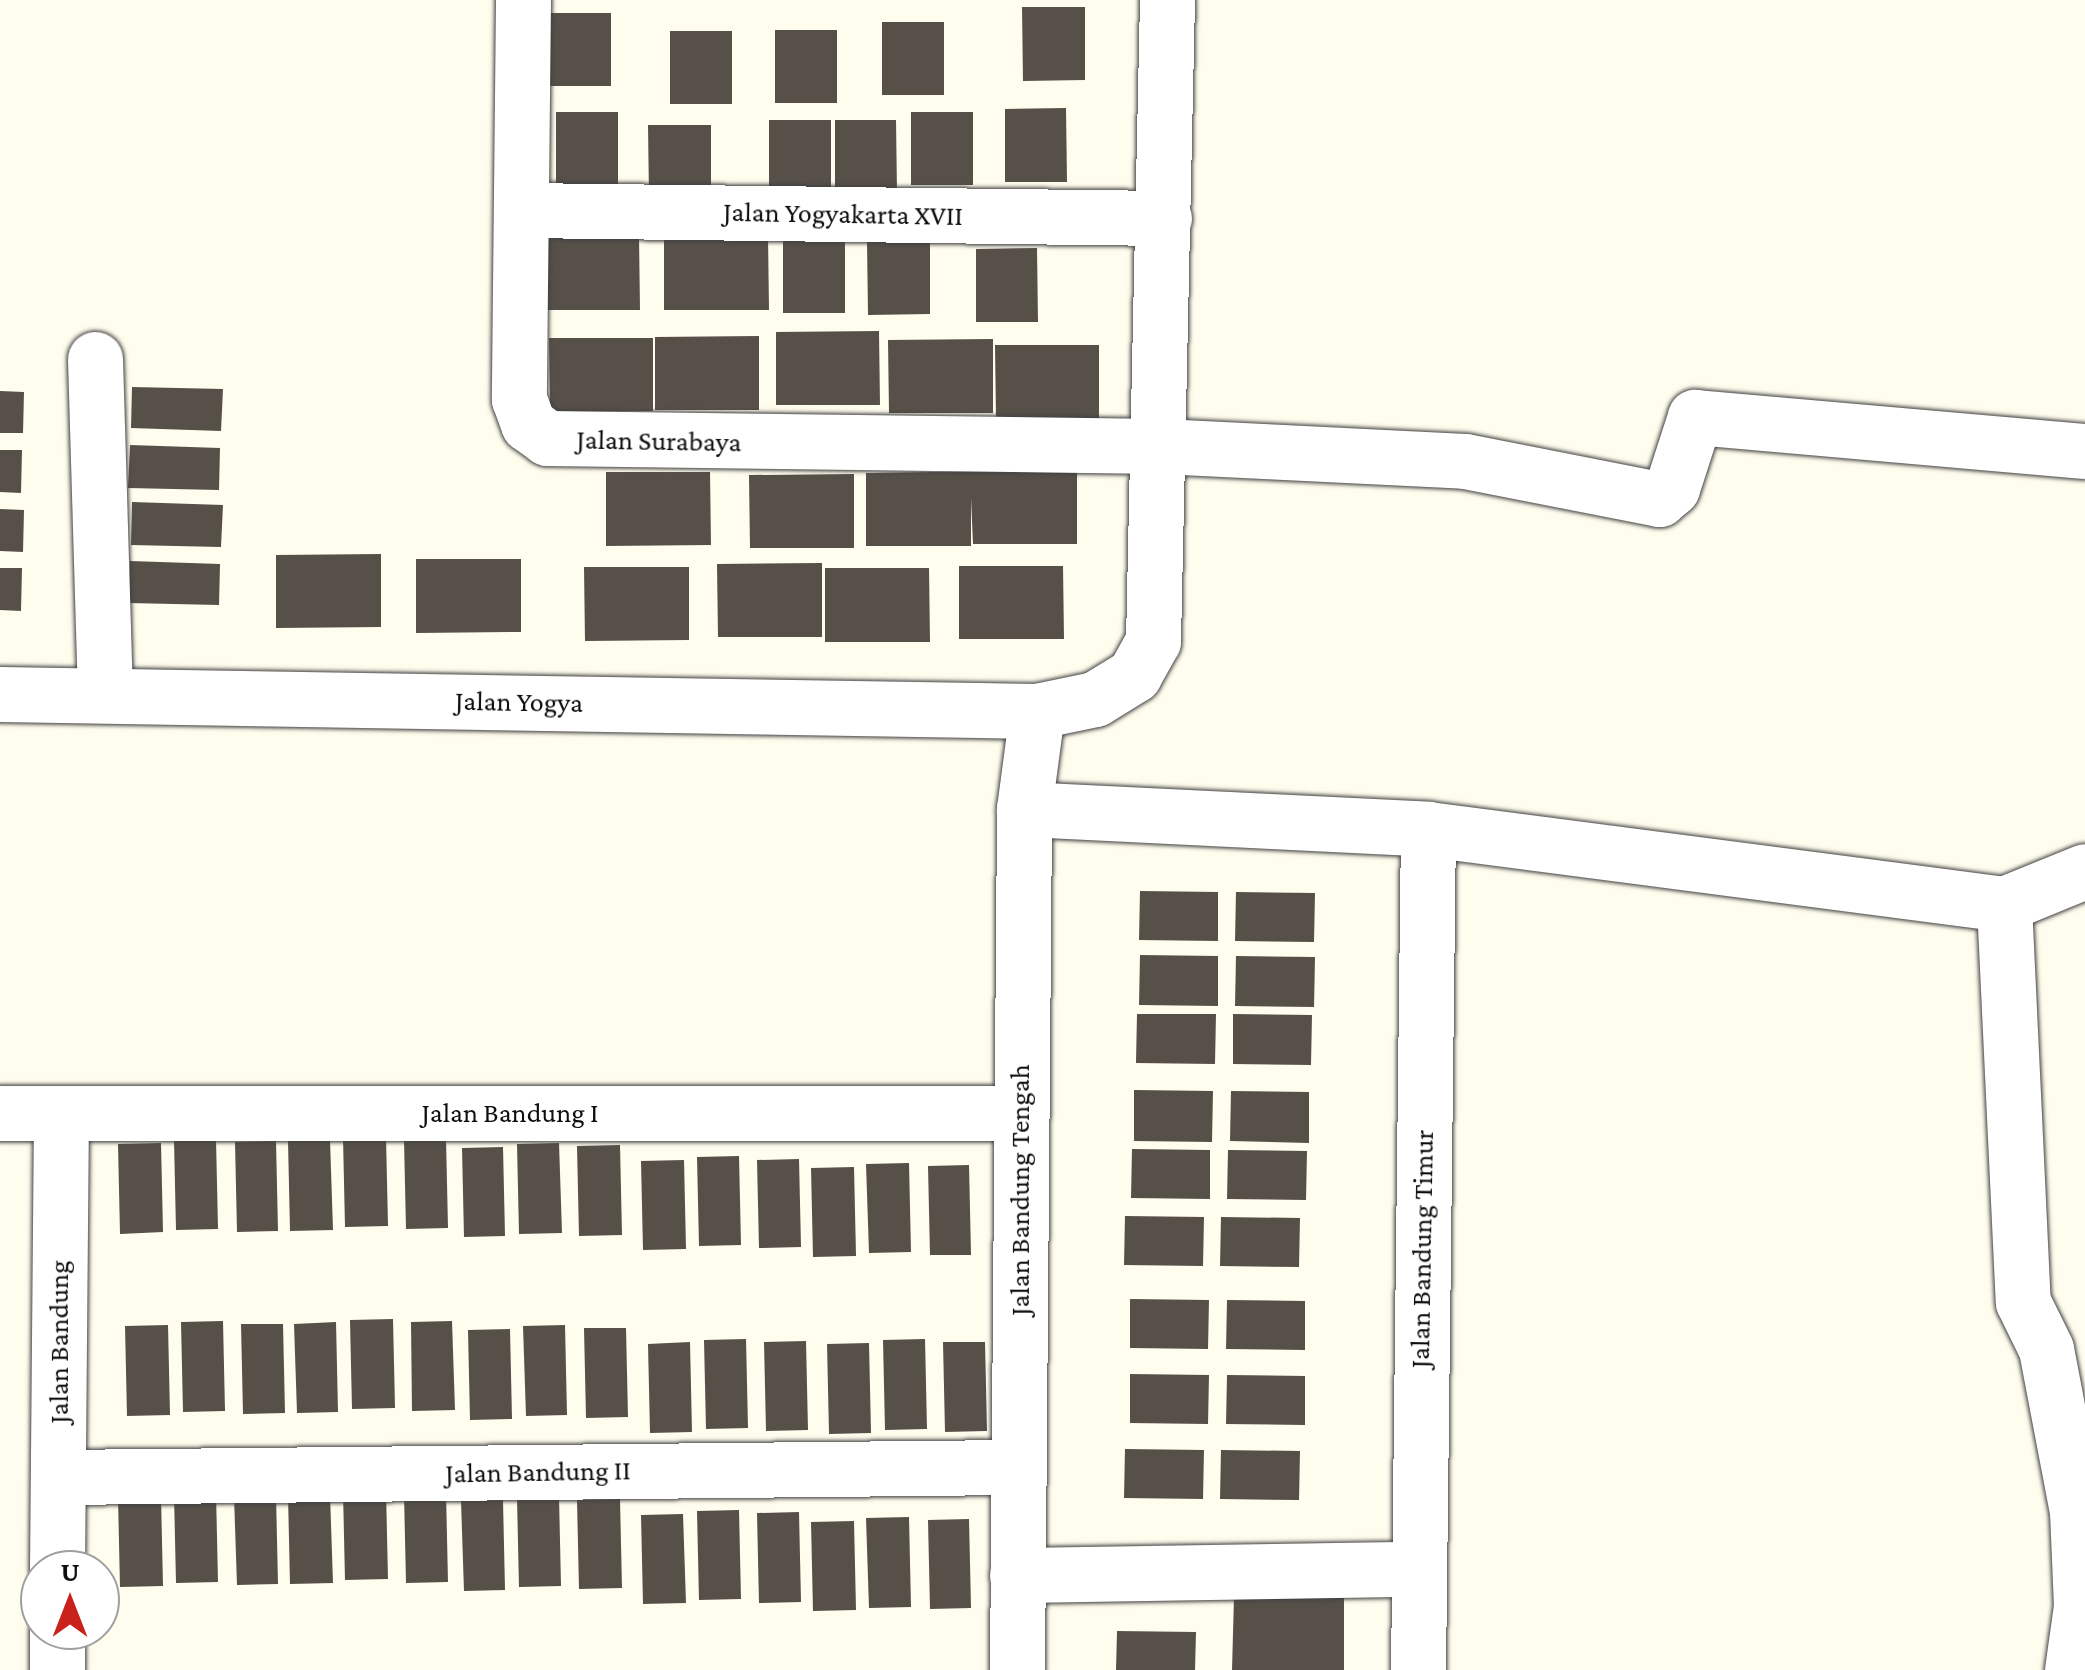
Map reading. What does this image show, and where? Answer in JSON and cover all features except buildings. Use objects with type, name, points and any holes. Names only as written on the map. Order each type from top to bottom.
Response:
[{"type":"street","name":"Jalan Surabaya","points":[[523,0],[519,399],[528,424],[547,438],[1160,446]]},
{"type":"street","name":"Jalan Yogya","points":[[0,694],[1037,710],[1096,699],[1134,675],[1153,640],[1168,0]]},
{"type":"street","name":"Jalan Yogyakarta XVII","points":[[522,210],[1164,218]]},
{"type":"street","points":[[95,359],[104,695]]},
{"type":"street","points":[[1160,446],[1464,461],[1659,500],[1672,488],[1696,416],[2085,451]]},
{"type":"street","name":"Jalan Bandung Tengah","points":[[1017,1670],[1024,809],[1037,710]]},
{"type":"street","points":[[1024,809],[1428,829],[2004,904],[2085,871]]},
{"type":"street","name":"Jalan Bandung Timur","points":[[1418,1670],[1428,829]]},
{"type":"street","points":[[2004,904],[2023,1302],[2046,1349],[2078,1511],[2082,1606],[2072,1670]]},
{"type":"street","name":"Jalan Bandung I","points":[[0,1113],[1020,1113]]},
{"type":"street","name":"Jalan Bandung","points":[[57,1550],[61,1113]]},
{"type":"street","name":"Jalan Bandung II","points":[[58,1477],[1018,1468]]},
{"type":"street","points":[[1018,1575],[1418,1569]]}]
